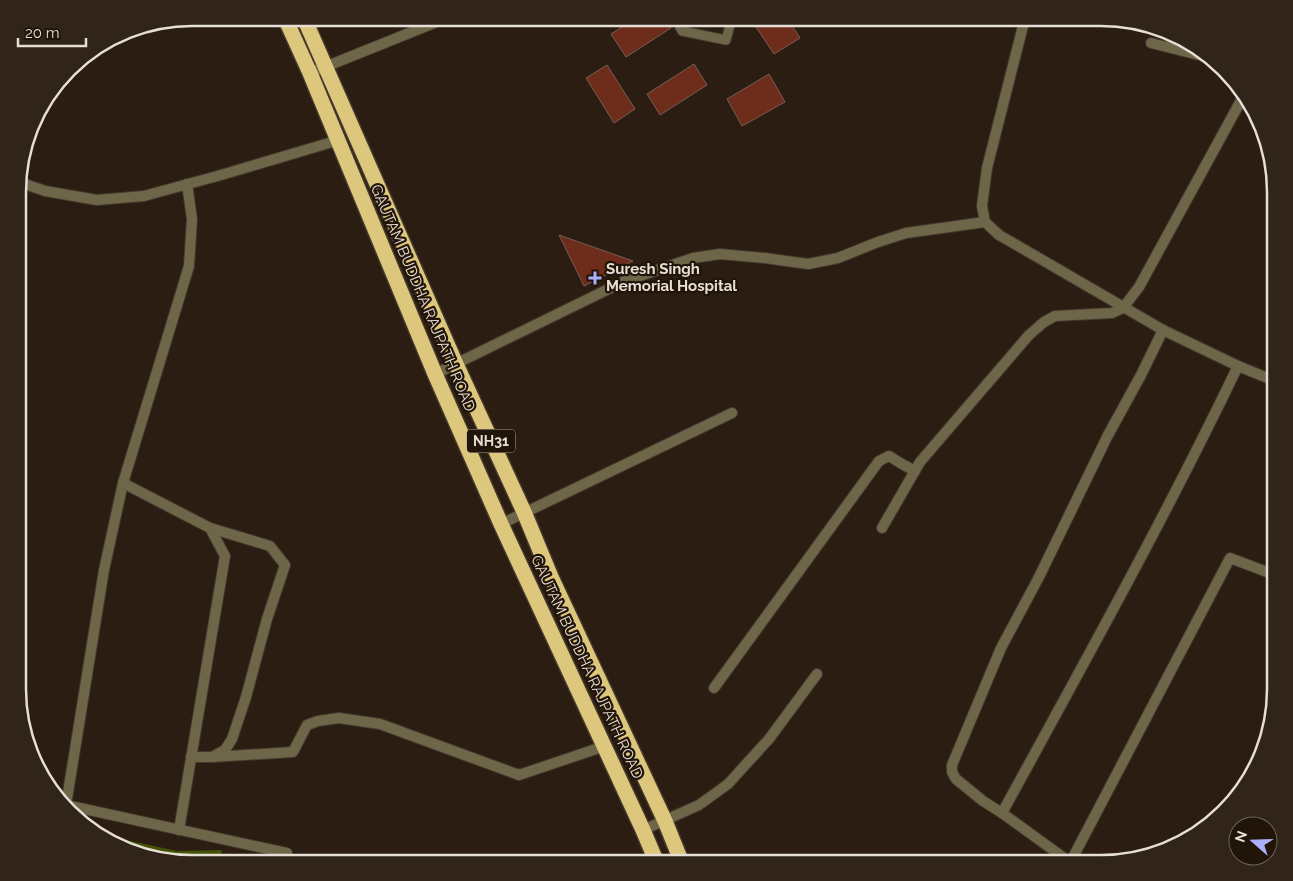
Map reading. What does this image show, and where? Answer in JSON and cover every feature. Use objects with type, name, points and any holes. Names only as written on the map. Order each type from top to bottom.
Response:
[{"type":"highway","name":"GAUTAM BUDDHA RAJPATH ROAD","points":[[289,26],[339,140],[435,374],[500,524],[605,746],[654,855]]},
{"type":"highway","name":"NH31","points":[[308,26],[456,364],[679,855]]},
{"type":"street","points":[[310,74],[426,26]]},
{"type":"street","points":[[1024,27],[987,168],[982,206],[985,222],[998,235],[1123,308],[1163,330],[1238,366],[1266,377]]},
{"type":"street","points":[[1151,43],[1191,53]]},
{"type":"street","points":[[882,528],[920,462],[1023,342],[1044,322],[1055,316],[1112,313],[1123,308],[1139,286],[1240,102]]},
{"type":"street","points":[[27,185],[45,191],[97,200],[144,196],[221,176],[339,140]]},
{"type":"street","points":[[67,798],[104,570],[123,482],[189,266],[192,219],[187,184]]},
{"type":"street","points":[[435,374],[625,281],[692,258],[720,254],[808,264],[838,258],[906,233],[985,222]]},
{"type":"street","points":[[1060,855],[983,801],[956,779],[952,772],[952,765],[1001,648],[1163,330]]},
{"type":"street","points":[[1002,813],[1152,536],[1202,441],[1238,366]]},
{"type":"street","points":[[500,524],[732,413]]},
{"type":"street","points":[[714,688],[879,461],[889,456],[915,471]]},
{"type":"street","points":[[123,482],[210,528],[270,546],[285,565],[232,739],[225,750],[212,757]]},
{"type":"street","points":[[179,830],[225,556],[210,528]]},
{"type":"street","points":[[1075,855],[1230,558],[1266,572]]},
{"type":"street","points":[[644,830],[699,805],[728,784],[769,739],[817,674]]},
{"type":"street","points":[[191,757],[293,752],[307,725],[318,721],[340,718],[380,724],[519,776],[605,746]]},
{"type":"street","points":[[76,807],[287,854]]},
{"type":"lane","points":[[680,27],[682,30],[726,40],[730,27]]},
{"type":"shaded area","points":[[123,839],[177,851],[222,850],[221,854],[160,852]]},
{"type":"building","points":[[623,26],[671,28],[626,57],[611,34]]},
{"type":"building","points":[[756,27],[793,27],[800,38],[774,54]]},
{"type":"building","points":[[694,64],[707,85],[660,115],[647,94]]},
{"type":"building","points":[[607,65],[635,109],[614,123],[586,78]]},
{"type":"building","points":[[769,74],[785,102],[742,126],[727,99]]},
{"type":"building","points":[[559,235],[633,261],[584,286]]},
{"type":"place","name":"Suresh Singh Memorial Hospital","points":[[595,278]]}]
